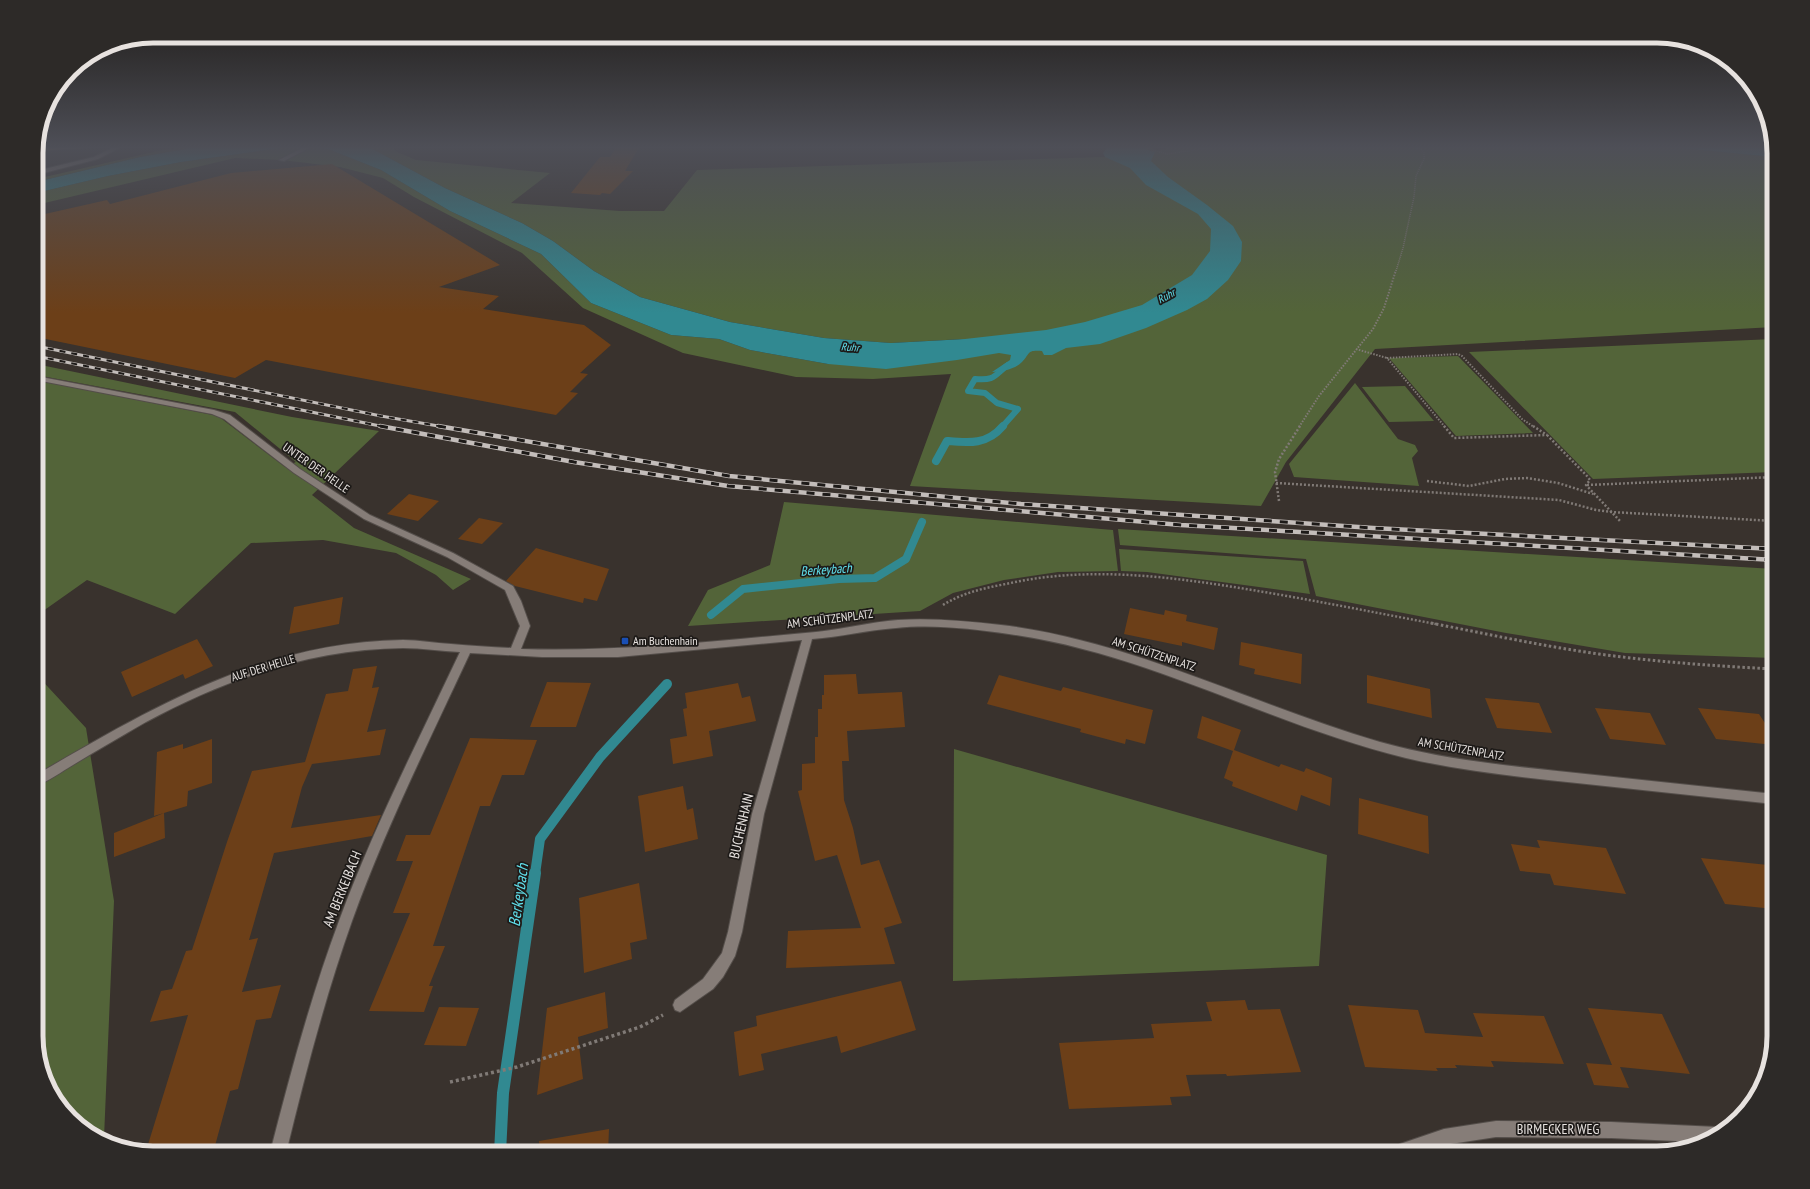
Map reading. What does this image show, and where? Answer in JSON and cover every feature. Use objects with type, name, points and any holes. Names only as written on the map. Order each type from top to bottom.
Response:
[{"type":"street","name":"UNTER DER HELLE","points":[[43,379],[214,412],[228,417],[297,471],[349,506],[450,555],[509,588],[516,600],[525,626],[522,637],[515,651]]},
{"type":"street","name":"AM SCHÜTZENPLATZ","points":[[515,651],[571,654],[620,653],[808,636],[901,624],[970,626],[1020,632],[1098,649],[1194,680],[1325,730],[1423,757],[1467,766],[1767,798]]},
{"type":"street","name":"BUCHENHAIN","points":[[680,1005],[708,984],[728,956],[735,932],[758,814],[808,636]]},
{"type":"street","name":"AUF DER HELLE","points":[[43,777],[185,698],[216,683],[272,664],[331,651],[381,645],[407,644],[515,651]]},
{"type":"street","name":"AM BERKEIBACH","points":[[280,1146],[320,996],[346,921],[391,814],[468,649]]},
{"type":"street","name":"BIRMECKER WEG","points":[[1418,1146],[1444,1137],[1496,1129],[1611,1130],[1706,1134]]},
{"type":"path","points":[[1279,501],[1275,472],[1279,459],[1319,396],[1373,329],[1380,316],[1403,248],[1413,201]]},
{"type":"path","points":[[1356,349],[1387,358],[1460,355],[1522,419],[1548,435],[1587,476],[1590,480],[1586,485]]},
{"type":"path","points":[[1387,358],[1454,438],[1548,435]]},
{"type":"path","points":[[1586,485],[1767,477]]},
{"type":"path","points":[[1427,481],[1469,486],[1505,479],[1527,478],[1558,483],[1594,494]]},
{"type":"path","points":[[1276,483],[1559,500],[1596,510],[1611,512],[1767,521]]},
{"type":"path","points":[[1586,485],[1620,521]]},
{"type":"path","points":[[921,624],[936,609],[955,597],[1009,582],[1056,574],[1144,575],[1206,582],[1363,609],[1602,655],[1694,665],[1767,669]]},
{"type":"path","points":[[450,1082],[517,1067],[640,1026],[680,1005]]},
{"type":"green space","points":[[423,201],[434,201],[450,211],[541,254],[591,303],[671,335],[719,339],[750,350],[828,364],[964,339],[891,343],[824,338],[730,322],[640,297],[594,271],[553,241],[522,223],[475,201],[513,201],[511,203],[620,211],[664,211],[672,201],[1767,201],[1767,327],[1375,349],[1286,462],[1261,506],[910,486],[951,374],[873,379],[796,377],[683,353],[583,308],[522,253]]},
{"type":"green space","points":[[1767,339],[1767,472],[1593,479],[1469,352]]},
{"type":"green space","points":[[1458,356],[1533,433],[1456,436],[1389,358]]},
{"type":"green space","points":[[43,365],[292,417],[379,431],[312,495],[354,528],[471,579],[453,590],[436,575],[396,553],[323,540],[251,543],[175,614],[87,580],[43,611],[43,381],[218,416],[285,467],[296,462],[235,412],[43,376]]},
{"type":"green space","points":[[1355,383],[1398,439],[1415,445],[1418,451],[1412,458],[1419,486],[1294,477],[1289,464]]},
{"type":"green space","points":[[1405,386],[1434,421],[1389,422],[1362,387]]},
{"type":"green space","points":[[784,502],[1113,530],[1118,571],[1058,572],[1004,580],[953,593],[920,611],[688,626],[708,590],[770,565]]},
{"type":"green space","points":[[1118,529],[1767,569],[1767,658],[1625,653],[1506,633],[1316,596],[1306,559],[1120,545]]},
{"type":"green space","points":[[1119,549],[1303,561],[1310,594],[1147,572],[1121,571]]},
{"type":"green space","points":[[43,682],[86,728],[114,901],[104,1134],[81,1119],[66,1103],[54,1084],[49,1071],[43,1043]]},
{"type":"green space","points":[[954,749],[1327,855],[1319,966],[953,981]]},
{"type":"water","name":"Ruhr","points":[[434,201],[475,201],[522,223],[553,241],[594,271],[640,297],[730,322],[824,338],[891,343],[965,339],[1046,330],[1085,322],[1142,305],[1192,275],[1210,251],[1211,229],[1198,214],[1176,201],[1202,201],[1233,226],[1242,242],[1241,261],[1228,280],[1207,299],[1187,310],[1146,328],[1100,344],[1066,348],[1052,355],[1044,355],[1042,351],[1031,352],[1019,365],[1008,370],[992,372],[1010,360],[1011,355],[999,353],[886,369],[828,364],[750,350],[719,339],[671,335],[591,303],[541,254],[450,211]]},
{"type":"building","points":[[100,201],[108,201],[110,204],[120,201],[394,201],[500,265],[439,287],[499,296],[483,309],[584,325],[611,345],[580,373],[588,374],[570,392],[578,393],[556,415],[266,360],[235,378],[43,338],[43,214]]},
{"type":"building","points":[[409,494],[439,501],[418,521],[387,514]]},
{"type":"building","points":[[479,518],[503,523],[482,544],[458,539]]},
{"type":"building","points":[[536,548],[609,569],[597,601],[584,598],[583,603],[515,586],[506,581]]},
{"type":"building","points":[[343,597],[339,624],[289,634],[294,607]]},
{"type":"building","points":[[1130,608],[1164,615],[1165,610],[1187,615],[1186,621],[1218,628],[1214,650],[1182,642],[1182,646],[1124,634]]},
{"type":"building","points":[[197,639],[213,666],[185,679],[183,674],[132,697],[121,672]]},
{"type":"building","points":[[1241,642],[1302,654],[1301,684],[1254,674],[1255,669],[1239,665]]},
{"type":"building","points":[[377,666],[372,688],[379,687],[367,732],[386,729],[380,755],[312,764],[302,787],[291,828],[381,815],[372,836],[274,853],[249,940],[258,938],[242,992],[281,985],[271,1018],[256,1020],[238,1089],[230,1091],[215,1146],[148,1146],[188,1015],[150,1022],[161,991],[172,989],[186,951],[192,950],[252,771],[305,762],[326,694],[348,691],[353,669]]},
{"type":"building","points":[[856,674],[858,694],[902,692],[905,727],[847,731],[849,761],[842,761],[844,800],[853,828],[861,865],[879,860],[902,923],[884,928],[895,964],[786,968],[788,931],[861,928],[837,855],[815,861],[798,791],[802,790],[802,764],[815,763],[815,737],[818,737],[818,709],[822,709],[824,675]]},
{"type":"building","points":[[999,675],[1061,691],[1063,687],[1153,710],[1145,744],[1126,739],[1125,744],[1080,732],[1081,729],[987,704]]},
{"type":"building","points":[[1367,675],[1430,689],[1432,718],[1367,703]]},
{"type":"building","points":[[547,682],[591,683],[576,727],[530,727]]},
{"type":"building","points":[[738,683],[742,698],[750,696],[756,721],[709,731],[713,756],[673,764],[670,739],[687,736],[683,709],[687,708],[685,693]]},
{"type":"building","points":[[1485,698],[1539,703],[1552,733],[1497,728]]},
{"type":"building","points":[[1595,708],[1650,713],[1666,745],[1610,739]]},
{"type":"building","points":[[1698,708],[1759,714],[1767,726],[1767,744],[1716,739]]},
{"type":"building","points":[[1202,716],[1241,730],[1234,750],[1279,767],[1281,764],[1304,772],[1306,768],[1332,778],[1330,806],[1301,795],[1297,811],[1232,786],[1233,782],[1224,778],[1233,751],[1197,738]]},
{"type":"building","points":[[470,738],[537,740],[524,775],[502,775],[490,806],[480,806],[433,946],[445,946],[429,986],[433,986],[424,1012],[369,1011],[410,913],[393,913],[413,861],[396,861],[406,835],[430,835]]},
{"type":"building","points":[[212,739],[212,783],[188,791],[187,806],[154,816],[157,752],[183,744],[183,749]]},
{"type":"building","points":[[683,786],[687,810],[693,808],[698,839],[645,852],[638,796]]},
{"type":"building","points":[[1359,798],[1428,816],[1429,854],[1358,834]]},
{"type":"building","points":[[164,813],[165,838],[114,857],[114,833]]},
{"type":"building","points":[[1537,840],[1606,848],[1626,894],[1554,885],[1550,874],[1520,871],[1511,844],[1540,848]]},
{"type":"building","points":[[1701,858],[1767,865],[1767,908],[1725,904]]},
{"type":"building","points":[[639,883],[647,939],[630,943],[632,959],[584,973],[579,898]]},
{"type":"building","points":[[901,981],[916,1030],[841,1053],[837,1036],[761,1054],[764,1070],[739,1076],[734,1032],[757,1026],[756,1016]]},
{"type":"building","points":[[605,992],[608,1028],[578,1037],[583,1079],[537,1095],[547,1008]]},
{"type":"building","points":[[1245,1000],[1248,1010],[1280,1009],[1301,1072],[1227,1076],[1226,1074],[1186,1075],[1191,1096],[1170,1097],[1172,1105],[1069,1109],[1059,1043],[1154,1038],[1151,1024],[1212,1021],[1206,1002]]},
{"type":"building","points":[[1348,1005],[1418,1010],[1425,1033],[1483,1037],[1473,1013],[1544,1016],[1564,1064],[1491,1061],[1494,1067],[1455,1065],[1457,1068],[1436,1068],[1438,1071],[1365,1067]]},
{"type":"building","points":[[439,1007],[479,1008],[466,1046],[424,1045]]},
{"type":"building","points":[[1588,1008],[1662,1014],[1690,1074],[1620,1067],[1629,1088],[1594,1085],[1586,1063],[1612,1065]]},
{"type":"building","points":[[609,1129],[608,1146],[539,1146],[539,1141]]},
{"type":"waterway","name":"Berkeybach","points":[[1002,427],[1018,409],[997,403],[985,393],[968,391],[975,379],[991,378],[1008,365]]},
{"type":"waterway","name":"Berkeybach","points":[[936,461],[947,441],[970,442],[984,440],[991,437],[1002,427]]},
{"type":"waterway","name":"Berkeybach","points":[[711,615],[743,589],[839,579],[875,578],[906,559],[922,522]]},
{"type":"waterway","name":"Berkeybach","points":[[535,874],[540,839],[600,757],[667,684]]},
{"type":"waterway","name":"Berkeybach","points":[[500,1146],[503,1093],[535,873]]},
{"type":"railway","points":[[43,347],[381,416],[444,427]]},
{"type":"railway","points":[[43,357],[381,426]]},
{"type":"railway","points":[[381,426],[574,462],[728,486],[1181,525],[1767,560]]},
{"type":"railway","points":[[381,426],[385,427]]},
{"type":"railway","points":[[438,426],[729,476],[1021,504],[1373,528],[1767,549]]},
{"type":"place","name":"Am Buchenhain","points":[[625,641]]}]
